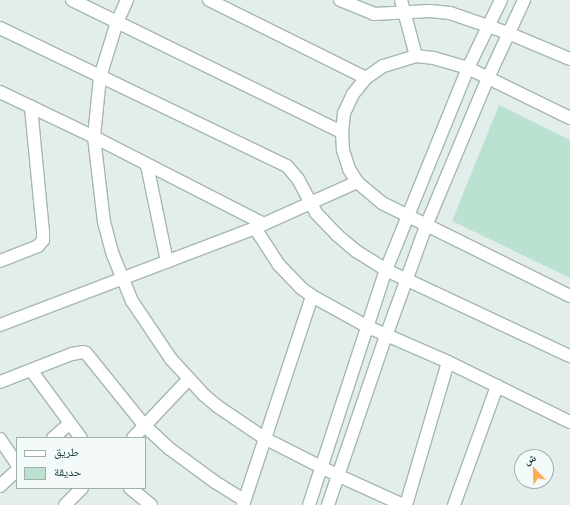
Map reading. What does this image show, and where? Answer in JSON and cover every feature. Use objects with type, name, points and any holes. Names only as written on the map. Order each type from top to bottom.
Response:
[{"type":"street","points":[[72,0],[342,132]]},
{"type":"street","points":[[127,0],[116,22],[100,77],[94,136],[104,222],[122,279],[132,301],[155,338],[189,379],[217,406],[264,438],[338,475],[404,505],[448,362]]},
{"type":"street","points":[[209,0],[366,78]]},
{"type":"street","points":[[340,0],[374,14],[430,11],[450,12],[467,17],[487,27],[508,33],[570,59]]},
{"type":"street","points":[[401,0],[416,56]]},
{"type":"street","points":[[309,505],[386,270],[409,217],[468,68],[501,0]]},
{"type":"street","points":[[328,505],[406,279],[426,226],[488,78],[524,0]]},
{"type":"street","points":[[0,28],[287,166],[298,179],[309,203],[336,235],[356,251],[386,270],[570,356]]},
{"type":"street","points":[[570,118],[468,68],[434,58],[416,56],[383,66],[366,78],[354,94],[344,113],[342,132],[343,150],[347,163],[357,182],[382,203],[570,296]]},
{"type":"street","points":[[0,92],[94,136],[259,226],[279,265],[301,288],[312,296],[368,328],[448,362],[570,422]]},
{"type":"street","points":[[0,260],[38,246],[43,240],[31,107]]},
{"type":"street","points":[[148,165],[167,262]]},
{"type":"street","points":[[0,324],[259,226],[357,182]]},
{"type":"street","points":[[0,382],[72,354],[83,352],[86,353],[145,426],[187,463],[243,502],[312,296]]},
{"type":"street","points":[[31,370],[79,437]]},
{"type":"street","points":[[133,437],[189,379]]},
{"type":"street","points":[[454,505],[497,386]]},
{"type":"street","points":[[54,437],[69,424]]},
{"type":"street","points":[[0,439],[16,463]]},
{"type":"street","points":[[0,486],[16,471]]},
{"type":"street","points":[[65,505],[81,489]]},
{"type":"street","points":[[131,489],[144,503]]},
{"type":"green space","points":[[499,105],[570,140],[570,278],[452,221]]}]
